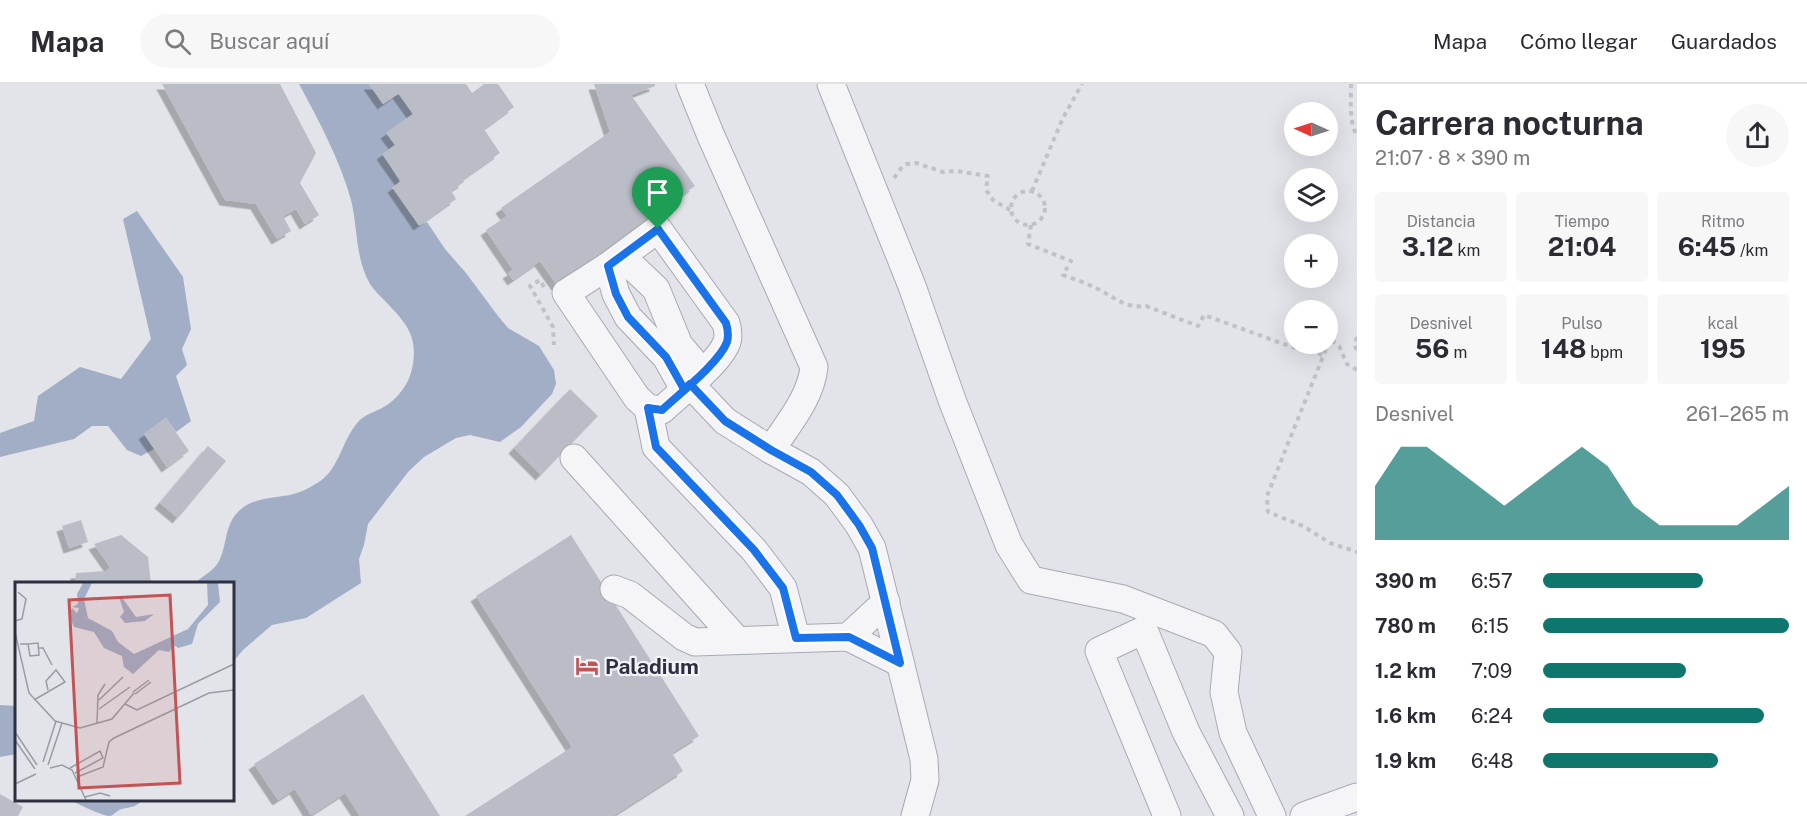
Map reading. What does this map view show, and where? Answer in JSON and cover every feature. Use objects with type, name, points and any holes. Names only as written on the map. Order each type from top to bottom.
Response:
[{"type":"lane","points":[[690,84],[814,368],[813,380],[808,391],[771,450]]},
{"type":"lane","points":[[831,84],[912,286],[952,400],[1009,545],[1032,580],[1123,598],[1214,634],[1228,652],[1224,692],[1233,734],[1272,816]]},
{"type":"lane","points":[[658,229],[726,323],[728,333],[726,343],[715,360],[692,382],[662,410],[648,408],[637,398],[567,293],[658,229]]},
{"type":"lane","points":[[614,262],[635,268],[656,289],[692,382]]},
{"type":"lane","points":[[614,262],[616,294],[628,317],[692,382],[725,421],[811,472],[837,495],[859,525],[872,548],[924,759],[925,780],[915,816]]},
{"type":"lane","points":[[648,408],[656,447],[754,550],[783,588],[796,638]]},
{"type":"lane","points":[[574,458],[737,640]]},
{"type":"lane","points":[[614,589],[630,595],[684,637],[695,642],[849,637],[900,663]]},
{"type":"lane","points":[[849,637],[886,602]]},
{"type":"lane","points":[[1167,816],[1099,651],[1144,630],[1186,732],[1230,816]]},
{"type":"lane","points":[[1304,816],[1357,797]]},
{"type":"path","points":[[1032,190],[1063,118],[1082,84]]},
{"type":"path","points":[[1351,84],[1352,116],[1357,136]]},
{"type":"path","points":[[878,202],[902,167],[916,163],[943,172],[956,171],[988,176],[986,190],[993,200],[1010,210],[1015,220],[1025,225],[1031,225],[1041,219],[1045,208],[1042,197],[1032,190],[1026,190],[1016,194],[1010,210]]},
{"type":"path","points":[[1031,225],[1028,244],[1071,261],[1064,275],[1098,288],[1113,299],[1137,307],[1146,306],[1198,326],[1204,315],[1289,346],[1323,355]]},
{"type":"path","points":[[1357,337],[1355,345],[1357,353]]},
{"type":"path","points":[[1357,370],[1347,364],[1339,346],[1330,339],[1266,495],[1268,512],[1303,526],[1330,543],[1357,552]]},
{"type":"water","points":[[299,84],[369,84],[383,104],[399,94],[413,114],[387,133],[396,146],[383,154],[400,182],[392,188],[419,226],[427,222],[445,249],[508,328],[539,346],[554,370],[556,384],[552,394],[521,427],[500,442],[470,435],[456,438],[424,457],[408,472],[368,524],[359,559],[361,583],[306,618],[272,625],[234,661],[234,582],[196,582],[218,563],[233,519],[237,513],[251,503],[300,492],[324,478],[330,472],[360,420],[387,405],[403,389],[411,374],[414,358],[412,339],[405,323],[372,286],[365,274],[359,253],[351,200],[328,141]]},
{"type":"water","points":[[137,211],[183,277],[191,329],[182,349],[187,365],[176,376],[191,421],[176,432],[166,418],[144,434],[154,449],[141,456],[127,450],[108,426],[92,426],[74,439],[0,457],[0,433],[34,421],[38,396],[80,367],[121,379],[151,339],[123,219]]},
{"type":"water","points":[[0,705],[15,706],[15,754],[0,757]]},
{"type":"water","points":[[72,801],[142,801],[110,816]]},
{"type":"building","points":[[162,84],[280,84],[316,153],[300,183],[319,215],[305,224],[296,209],[283,216],[291,231],[277,239],[256,204],[225,200]]},
{"type":"building","points":[[369,84],[466,84],[472,93],[484,84],[498,84],[514,107],[484,129],[500,153],[463,179],[464,182],[451,191],[456,199],[419,225],[393,187],[401,181],[382,154],[395,145],[386,133],[413,114],[398,93],[383,104]]},
{"type":"building","points":[[594,84],[655,84],[655,86],[631,95],[695,186],[666,206],[662,200],[647,211],[652,218],[557,285],[540,261],[513,280],[508,273],[513,270],[486,230],[507,216],[501,208],[610,132]]},
{"type":"building","points":[[570,389],[598,416],[541,475],[514,448]]},
{"type":"building","points":[[166,418],[189,451],[167,467],[144,434]]},
{"type":"building","points":[[208,446],[226,461],[178,518],[160,503]]},
{"type":"building","points":[[81,520],[88,542],[69,548],[62,526]]},
{"type":"building","points":[[121,535],[148,557],[151,582],[75,582],[76,573],[106,571],[110,567],[94,544]]},
{"type":"building","name":"Paladium","points":[[571,535],[699,736],[672,753],[683,771],[613,816],[465,816],[572,747],[476,596]]},
{"type":"building","points":[[363,694],[440,816],[360,816],[345,793],[311,815],[295,789],[278,800],[254,764]]},
{"type":"building","points":[[0,794],[23,807],[18,816],[0,816]]},
{"type":"place","name":"Paladium","points":[[587,666]]},
{"type":"route","points":[[658,229],[608,266],[616,294],[628,317],[666,357],[684,389],[690,384],[725,421],[811,472],[837,495],[859,525],[872,548],[900,663],[849,637],[796,638],[783,588],[754,550],[656,447],[648,408],[662,410],[684,389],[715,360],[726,343],[728,333],[726,323],[658,229]]}]
